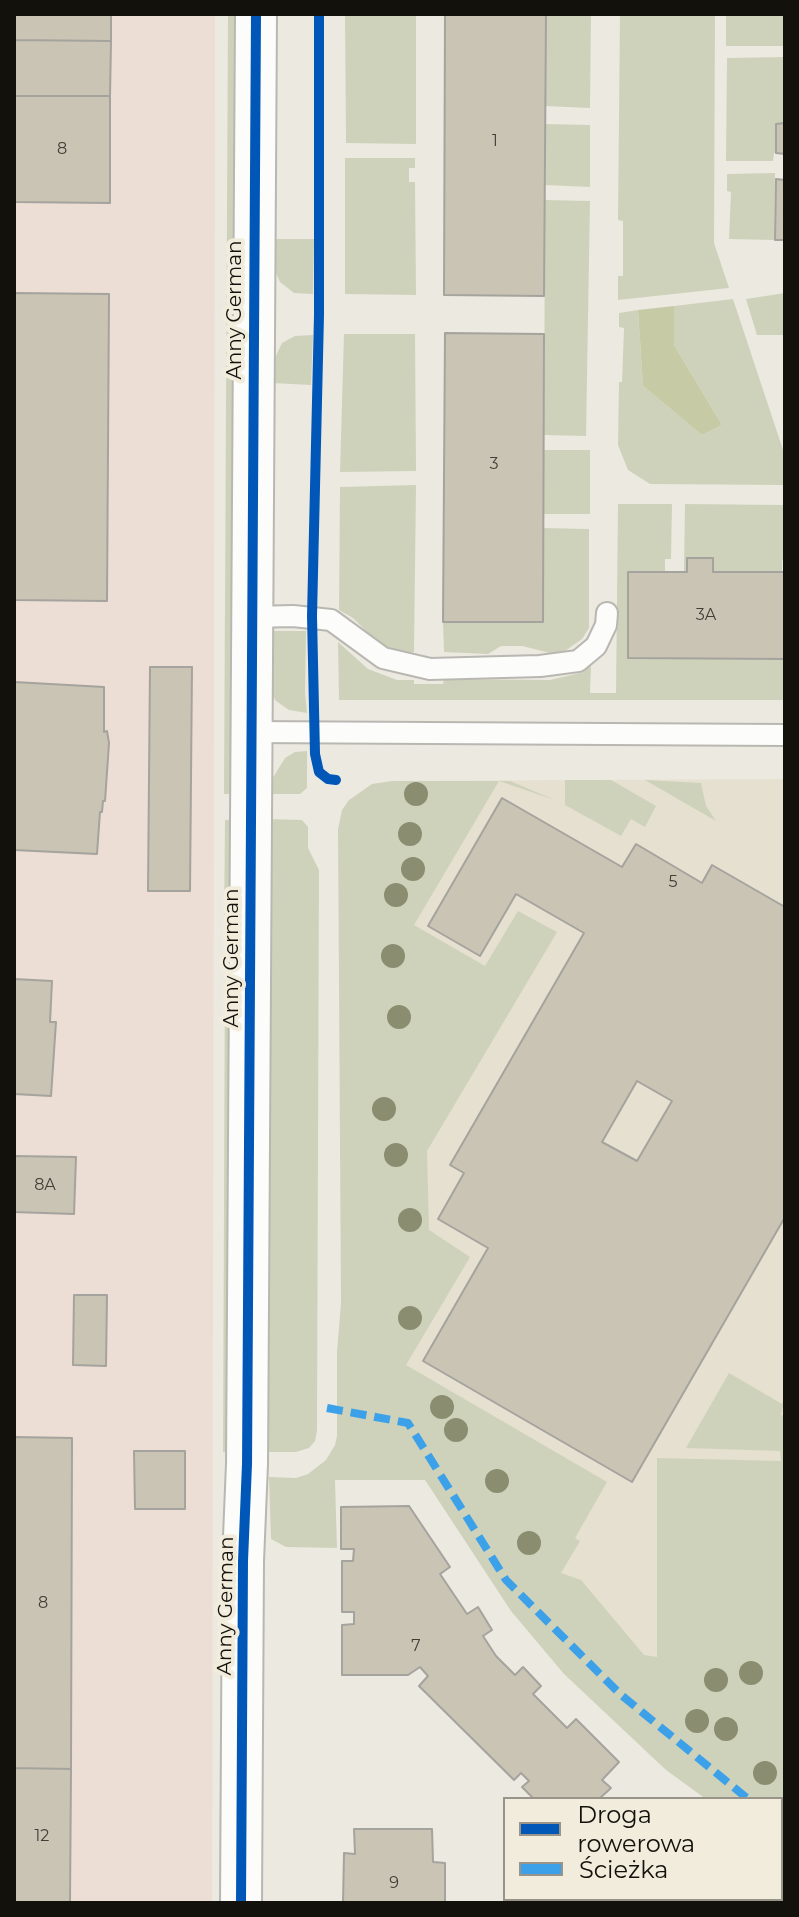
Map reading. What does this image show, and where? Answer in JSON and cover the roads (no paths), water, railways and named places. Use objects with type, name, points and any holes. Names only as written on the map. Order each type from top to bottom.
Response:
[{"type":"street","name":"Anny German","points":[[241,1903],[256,14]]},
{"type":"lane","points":[[251,617],[293,616],[331,620],[383,658],[430,669],[540,666],[578,661],[596,646],[606,625],[607,613]]},
{"type":"lane","points":[[250,732],[637,737],[785,735]]}]
